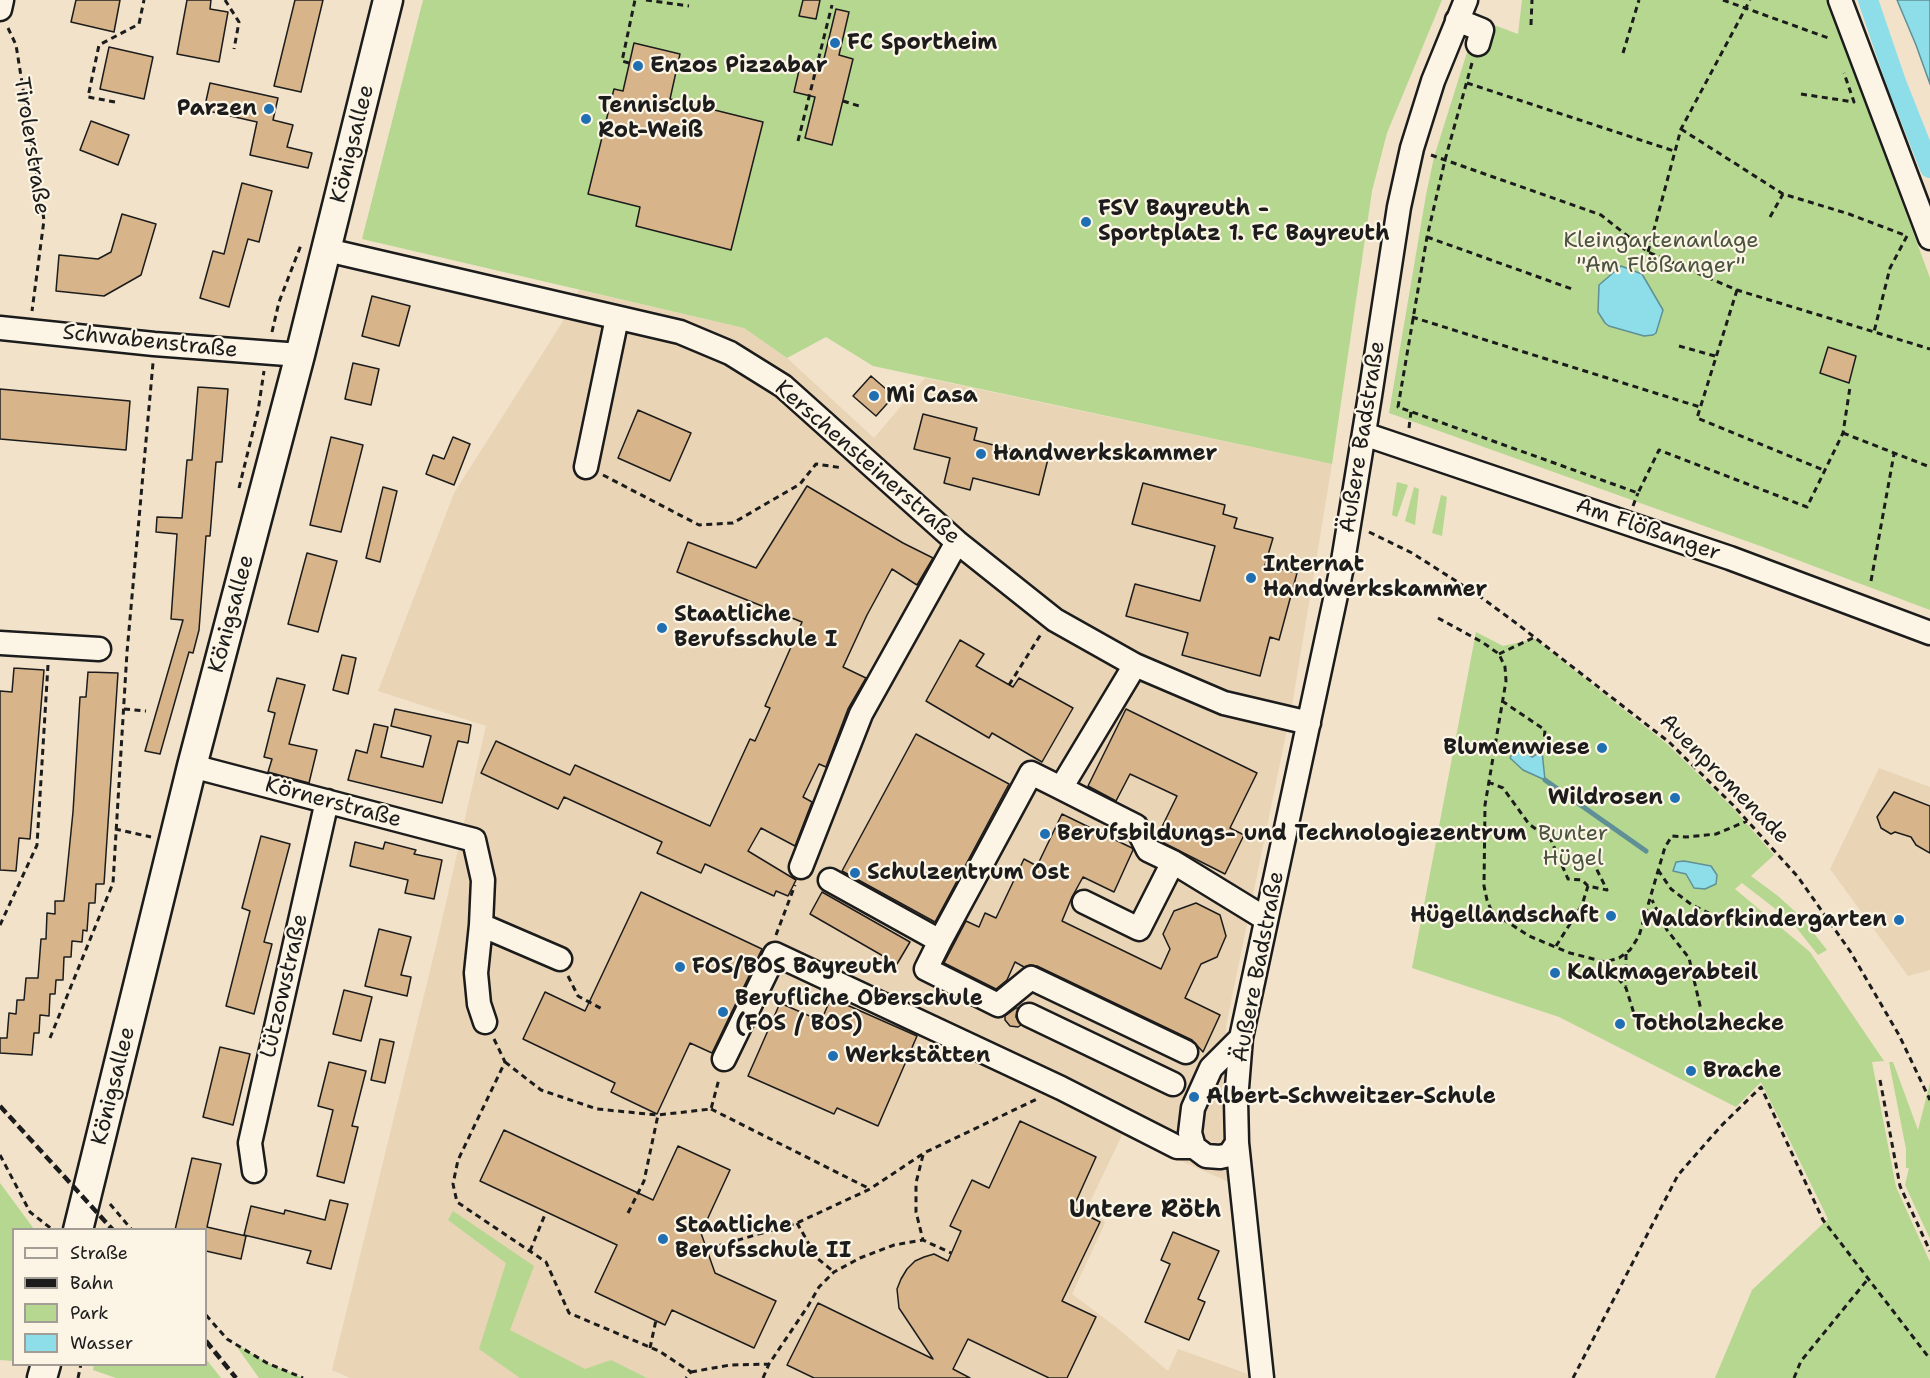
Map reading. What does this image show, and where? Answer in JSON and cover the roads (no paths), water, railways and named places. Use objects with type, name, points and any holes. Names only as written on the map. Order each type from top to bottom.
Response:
[{"type":"main road","name":"Königsallee","points":[[78,1228],[192,766],[300,356],[315,246],[388,0]]},
{"type":"street","points":[[0,9],[2,0]]},
{"type":"street","points":[[1840,0],[1930,238]]},
{"type":"street","points":[[1462,10],[1482,30],[1478,44]]},
{"type":"street","name":"Äußere Badstraße","points":[[1262,1378],[1237,1143],[1236,1100],[1241,1038],[1350,523],[1399,207],[1412,148],[1434,81],[1462,10]]},
{"type":"street","name":"Kerschensteinerstraße","points":[[315,246],[680,332],[730,353],[783,386],[957,542],[1052,618],[1135,665],[1224,703],[1309,723]]},
{"type":"street","points":[[586,467],[617,318]]},
{"type":"street","name":"Schwabenstraße","points":[[0,328],[300,356]]},
{"type":"street","name":"Am Flößanger","points":[[1364,434],[1730,558],[1930,633]]},
{"type":"street","points":[[801,867],[861,714],[957,542]]},
{"type":"street","points":[[0,643],[99,649]]},
{"type":"street","points":[[1061,788],[1135,665]]},
{"type":"street","name":"Körnerstraße","points":[[192,766],[474,840],[483,880],[481,925]]},
{"type":"street","points":[[1186,1052],[1031,978],[998,1005],[926,969],[1031,773],[1136,826],[1148,850],[1173,862],[1266,919]]},
{"type":"street","name":"Lützowstraße","points":[[254,1172],[250,1143],[327,801]]},
{"type":"street","points":[[1084,902],[1139,928],[1173,862]]},
{"type":"street","points":[[830,880],[940,941]]},
{"type":"street","points":[[485,1022],[479,1004],[476,974],[481,925],[563,966]]},
{"type":"street","points":[[724,1059],[775,954],[1061,1088],[1177,1147],[1194,1147],[1206,1156],[1220,1157],[1228,1155],[1237,1143]]},
{"type":"street","points":[[1029,1015],[1173,1084]]},
{"type":"street","points":[[1113,1055],[1128,1024]]},
{"type":"street","points":[[1194,1147],[1190,1133],[1193,1108],[1211,1068],[1241,1038]]},
{"type":"water","points":[[1897,0],[1930,0],[1930,84],[1916,45]]},
{"type":"water","points":[[1621,266],[1642,274],[1663,310],[1656,333],[1653,335],[1644,336],[1609,326],[1598,312],[1599,285]]},
{"type":"water","points":[[1542,751],[1545,780],[1523,770],[1510,758],[1513,752],[1524,752],[1532,757]]},
{"type":"water","points":[[1684,861],[1711,866],[1717,875],[1716,884],[1705,889],[1694,888],[1686,874],[1673,871],[1676,862]]},
{"type":"waterway","points":[[1868,0],[1896,82],[1930,168]]},
{"type":"waterway","points":[[1545,780],[1646,851]]},
{"type":"railway","points":[[0,1106],[111,1228]]},
{"type":"railway","points":[[207,1342],[236,1378]]},
{"type":"place","name":"FC Sportheim","points":[[835,43]]},
{"type":"place","name":"Enzos Pizzabar","points":[[638,66]]},
{"type":"place","name":"Parzen","points":[[269,109]]},
{"type":"place","name":"Tennisclub Rot-Weiß","points":[[586,119]]},
{"type":"place","name":"FSV Bayreuth - Sportplatz 1. FC Bayreuth","points":[[1086,222]]},
{"type":"place","name":"Mi Casa","points":[[874,396]]},
{"type":"place","name":"Handwerkskammer","points":[[981,454]]},
{"type":"place","name":"Internat Handwerkskammer","points":[[1251,578]]},
{"type":"place","name":"Staatliche Berufsschule I","points":[[662,628]]},
{"type":"place","name":"Blumenwiese","points":[[1602,748]]},
{"type":"place","name":"Wildrosen","points":[[1675,798]]},
{"type":"place","name":"Berufsbildungs- und Technologiezentrum","points":[[1045,834]]},
{"type":"place","name":"Schulzentrum Ost","points":[[855,873]]},
{"type":"place","name":"Hügellandschaft","points":[[1611,916]]},
{"type":"place","name":"Waldorfkindergarten","points":[[1899,920]]},
{"type":"place","name":"FOS/BOS Bayreuth","points":[[680,967]]},
{"type":"place","name":"Kalkmagerabteil","points":[[1555,973]]},
{"type":"place","name":"Berufliche Oberschule (FOS / BOS)","points":[[723,1012]]},
{"type":"place","name":"Totholzhecke","points":[[1620,1024]]},
{"type":"place","name":"Werkstätten","points":[[833,1056]]},
{"type":"place","name":"Brache","points":[[1691,1071]]},
{"type":"place","name":"Albert-Schweitzer-Schule","points":[[1194,1097]]},
{"type":"place","name":"Staatliche Berufsschule II","points":[[663,1239]]},
{"type":"district","name":"Untere Röth","points":[[1145,1211]]},
{"type":"park label","name":"Kleingartenanlage \"Am Flößanger\"","points":[[1661,254]]},
{"type":"park label","name":"Bunter Hügel","points":[[1573,846]]}]
